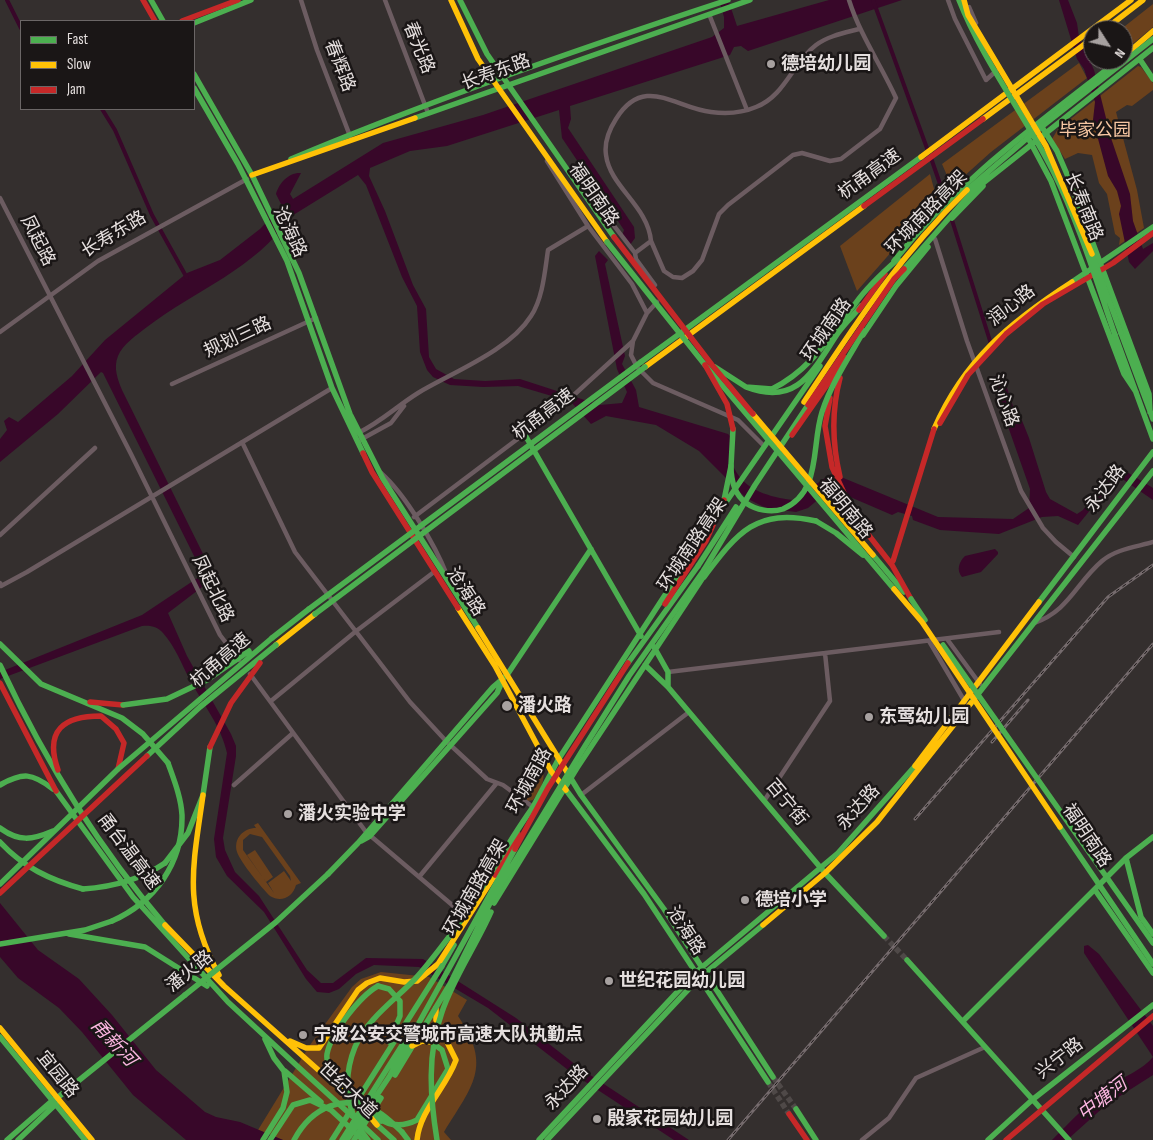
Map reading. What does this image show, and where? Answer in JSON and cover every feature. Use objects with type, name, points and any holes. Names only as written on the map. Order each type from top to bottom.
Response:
[{"type":"main road","points":[[143,0],[154,20]]},
{"type":"main road","points":[[151,0],[162,20]]},
{"type":"main road","points":[[185,20],[238,0]]},
{"type":"main road","points":[[195,22],[221,6],[252,0]]},
{"type":"main road","name":"福明南路","points":[[451,0],[478,59],[507,102],[539,143],[606,245],[705,366],[922,622],[1153,964]]},
{"type":"main road","name":"福明南路","points":[[460,0],[487,54],[502,77],[616,235],[712,365],[911,600],[1153,943]]},
{"type":"main road","points":[[703,0],[709,14]]},
{"type":"main road","name":"长寿东路","points":[[249,177],[709,14],[728,0]]},
{"type":"main road","name":"长寿东路","points":[[249,177],[350,134],[502,77],[706,7],[734,5],[750,0]]},
{"type":"main road","name":"长寿南路","points":[[959,0],[964,16],[992,69],[1053,171],[1153,419]]},
{"type":"main road","name":"长寿南路","points":[[965,0],[968,15],[1046,146],[1098,268],[1136,392],[1153,439]]},
{"type":"main road","name":"杭甬高速","points":[[1109,20],[1131,0]]},
{"type":"main road","points":[[1117,20],[1143,0]]},
{"type":"main road","points":[[1133,48],[1153,31]]},
{"type":"main road","name":"环城南路高架","points":[[345,1140],[390,1076],[548,788],[623,670],[698,566],[887,278],[918,241],[962,194],[1020,143],[1153,39]]},
{"type":"main road","name":"杭甬高速","points":[[0,884],[118,769],[272,638],[922,155],[1064,52],[1083,42]]},
{"type":"main road","name":"杭甬高速","points":[[0,893],[200,707],[276,646],[643,364],[926,162],[1066,59],[1083,44]]},
{"type":"main road","points":[[1032,143],[1089,95],[1153,47]]},
{"type":"main road","name":"环城南路高架","points":[[1133,65],[1153,47]]},
{"type":"main road","points":[[1133,66],[1153,53]]},
{"type":"main road","points":[[1141,61],[1153,79]]},
{"type":"main road","points":[[1106,70],[1025,132],[1051,181],[1124,374],[1136,392]]},
{"type":"main road","name":"环城南路高架","points":[[354,1140],[450,984],[509,876],[629,676],[704,570],[755,485],[894,279],[973,191],[1127,70]]},
{"type":"main road","name":"沧海路","points":[[195,76],[249,177],[315,315],[356,434]]},
{"type":"main road","name":"沧海路","points":[[195,90],[249,177]]},
{"type":"main road","points":[[1038,122],[1069,179],[1149,394],[1150,412]]},
{"type":"main road","name":"环城南路","points":[[330,1140],[497,872],[551,771],[732,492],[861,306],[910,239],[954,191],[1025,132]]},
{"type":"main road","name":"环城南路","points":[[345,1140],[402,1046],[452,972],[509,876],[697,588],[758,486],[846,358],[896,286],[944,227],[998,170],[1032,143]]},
{"type":"main road","name":"润心路","points":[[893,561],[929,445],[955,394],[975,363],[1012,322],[1044,298],[1102,265],[1153,227]]},
{"type":"main road","name":"润心路","points":[[975,363],[1035,310],[1108,267],[1153,233]]},
{"type":"main road","name":"沧海路","points":[[279,237],[332,388],[359,440],[372,472],[434,572],[581,795],[664,909],[773,1077]]},
{"type":"main road","points":[[746,387],[772,389],[790,382],[806,369],[875,279],[918,241]]},
{"type":"main road","points":[[705,366],[727,404],[730,413],[733,429],[732,484],[736,492],[744,502],[755,509],[774,511],[786,508],[799,500],[810,485],[821,415],[831,390],[875,313],[920,252]]},
{"type":"main road","points":[[712,365],[758,393],[767,395],[778,394],[798,386],[809,375],[842,328],[861,306]]},
{"type":"main road","points":[[846,358],[834,398],[831,424],[838,468],[847,503]]},
{"type":"main road","points":[[831,390],[825,426],[826,442],[832,467],[856,519],[892,565],[911,600]]},
{"type":"main road","points":[[525,434],[639,634],[656,649],[668,672],[668,687]]},
{"type":"main road","name":"沧海路","points":[[359,440],[450,584],[505,677],[551,771],[644,894],[768,1082]]},
{"type":"main road","name":"永达路","points":[[697,975],[706,972],[823,871],[882,805],[966,704],[1153,452]]},
{"type":"main road","points":[[623,670],[718,519],[731,466]]},
{"type":"main road","name":"永达路","points":[[981,684],[1033,623],[1153,471]]},
{"type":"main road","points":[[629,676],[737,535],[757,523],[784,516],[801,517],[816,521],[836,532],[866,558]]},
{"type":"main road","name":"潘火路","points":[[7,1140],[54,1099],[276,922],[368,834],[505,677],[591,549]]},
{"type":"main road","points":[[81,701],[123,705],[167,699],[207,680],[272,638]]},
{"type":"main road","points":[[0,644],[16,662],[41,684],[122,718],[144,734],[168,763],[176,786],[182,815],[180,837],[173,862],[164,879],[140,907],[112,921],[69,934]]},
{"type":"main road","points":[[233,994],[207,957],[199,939],[195,920],[192,883],[210,747],[227,707],[243,682],[276,646]]},
{"type":"main road","name":"甬台温高速","points":[[0,665],[52,768],[73,802],[135,888],[180,940],[233,994],[270,1028]]},
{"type":"main road","name":"百宁街","points":[[645,665],[668,687],[823,871],[884,936]]},
{"type":"main road","name":"甬台温高速","points":[[0,683],[57,792],[133,897],[228,1002],[295,1064]]},
{"type":"main road","points":[[118,769],[124,743],[116,730],[101,716],[79,717],[66,721],[53,742],[54,761],[61,776],[119,866]]},
{"type":"main road","points":[[0,785],[19,774],[38,776],[57,792]]},
{"type":"main road","points":[[368,1140],[363,1136],[348,1103],[347,1083],[355,1046],[366,1028],[416,978],[450,936],[527,815],[548,788]]},
{"type":"main road","points":[[0,842],[12,857],[37,874],[59,883],[83,889],[113,888],[155,871],[165,863],[188,833],[203,795]]},
{"type":"main road","points":[[0,828],[18,840],[35,839],[53,831]]},
{"type":"main road","points":[[963,1021],[1126,858],[1153,837]]},
{"type":"main road","points":[[1126,858],[1132,875],[1141,917],[1153,934]]},
{"type":"main road","name":"永达路","points":[[547,1140],[601,1078],[697,975],[702,966],[823,871]]},
{"type":"main road","points":[[270,1028],[295,1044],[306,1048],[319,1048],[358,990],[378,978],[413,982],[426,976],[440,965],[497,872]]},
{"type":"main road","points":[[437,1140],[430,1083],[432,1052],[440,1020],[509,876]]},
{"type":"main road","points":[[1094,890],[1153,974]]},
{"type":"main road","points":[[0,944],[69,934],[145,947],[190,973],[228,1002]]},
{"type":"main road","points":[[907,960],[1069,1140]]},
{"type":"main road","points":[[417,1140],[422,1122],[448,1081],[456,1060],[436,1020],[436,1005],[452,972]]},
{"type":"main road","points":[[345,1140],[360,1119],[406,1050],[422,1041],[431,1042],[442,1050],[448,1069],[417,1120],[402,1126],[379,1123],[358,1104],[331,1074],[327,1066],[328,1048],[359,1001],[366,993],[378,986],[393,991],[399,998],[402,1010],[400,1021],[351,1106]]},
{"type":"main road","name":"兴宁路","points":[[988,1140],[1032,1100],[1153,1005]]},
{"type":"main road","name":"兴宁路","points":[[1006,1140],[1133,1031],[1153,1017]]},
{"type":"main road","name":"宜园路","points":[[0,1028],[54,1099],[56,1106],[86,1140]]},
{"type":"main road","points":[[270,1028],[336,1088],[358,1104]]},
{"type":"main road","points":[[264,1035],[276,1062],[362,1140]]},
{"type":"main road","name":"宜园路","points":[[0,1037],[92,1140]]},
{"type":"main road","points":[[360,1119],[402,1046]]},
{"type":"main road","points":[[295,1064],[331,1110]]},
{"type":"main road","name":"世纪大道","points":[[295,1064],[378,1140]]},
{"type":"main road","points":[[270,1140],[273,1129],[289,1096],[289,1086],[285,1071]]},
{"type":"main road","points":[[331,1074],[379,1123]]},
{"type":"main road","name":"世纪大道","points":[[336,1088],[379,1123],[394,1140]]},
{"type":"main road","name":"永达路","points":[[539,1140],[591,1089]]},
{"type":"main road","points":[[262,1140],[294,1105],[302,1101],[310,1100],[331,1110]]},
{"type":"main road","points":[[294,1140],[302,1124],[310,1116],[344,1102],[372,1108],[383,1114],[408,1140]]},
{"type":"main road","points":[[18,1140],[56,1106]]},
{"type":"main road","points":[[796,1109],[816,1140]]},
{"type":"main road","points":[[789,1114],[807,1140]]},
{"type":"street","name":"春辉路","points":[[302,0],[317,50],[352,142]]},
{"type":"street","name":"春光路","points":[[384,0],[428,113]]},
{"type":"street","points":[[848,0],[859,29],[880,64],[896,98],[876,134],[841,159],[830,161],[802,153],[793,154],[719,214],[702,260],[693,271],[682,278],[673,277],[664,271],[643,216],[607,164],[605,149],[609,131],[620,114],[629,104],[642,98],[653,96],[665,97],[710,112],[747,110],[758,107],[777,93],[806,55],[817,44],[829,37],[859,29]]},
{"type":"street","points":[[948,0],[955,19],[986,80],[999,69],[965,0]]},
{"type":"street","points":[[709,14],[717,29],[747,110]]},
{"type":"street","points":[[539,143],[549,166],[588,226],[606,245],[615,262],[632,284],[647,313]]},
{"type":"street","name":"长寿东路","points":[[0,332],[98,260],[249,177]]},
{"type":"street","name":"凤起路","points":[[0,198],[49,296]]},
{"type":"street","points":[[356,434],[387,417],[407,400],[501,346],[532,316],[538,300],[548,250],[588,226]]},
{"type":"street","points":[[616,235],[635,253],[636,259],[660,293],[661,299],[647,313],[633,341],[631,355],[636,367],[654,383],[738,420],[764,446]]},
{"type":"street","name":"沁心路","points":[[934,239],[975,363],[1021,491],[1043,528],[1074,557]]},
{"type":"street","points":[[635,253],[651,241]]},
{"type":"street","name":"凤起北路","points":[[49,296],[220,635],[271,701],[368,834],[468,918]]},
{"type":"street","name":"规划三路","points":[[172,384],[315,315]]},
{"type":"street","points":[[414,517],[574,396],[633,341]]},
{"type":"street","points":[[0,583],[2,586],[27,572],[332,388]]},
{"type":"street","points":[[359,440],[391,423],[407,400]]},
{"type":"street","points":[[242,442],[295,552],[410,702],[448,743],[487,779],[496,784],[503,785],[533,807]]},
{"type":"street","points":[[0,535],[95,448]]},
{"type":"street","points":[[379,472],[394,484],[440,558],[450,584]]},
{"type":"street","points":[[1033,623],[1056,613],[1102,560],[1122,550],[1153,542]]},
{"type":"street","points":[[271,701],[355,632],[434,572]]},
{"type":"street","points":[[668,672],[999,632]]},
{"type":"street","points":[[946,639],[981,684]]},
{"type":"street","points":[[929,641],[966,704]]},
{"type":"street","points":[[764,801],[830,701],[825,653]]},
{"type":"street","points":[[581,795],[689,712]]},
{"type":"street","points":[[234,785],[293,732]]},
{"type":"street","points":[[419,877],[496,784]]},
{"type":"street","points":[[862,1140],[889,1118],[916,1078],[985,1047]]},
{"type":"green space","points":[[1153,4],[1153,27],[1133,44],[1133,20]]},
{"type":"green space","points":[[1079,63],[1087,78],[991,152],[952,187],[942,164]]},
{"type":"green space","name":"毕家公园","points":[[1138,66],[1141,67],[1153,83],[1153,90],[1132,106],[1127,105],[1116,112],[1137,190],[1144,228],[1119,245],[1120,238],[1115,234],[1107,194],[1099,183],[1092,155],[1078,153],[1065,159],[1052,139],[1058,129]]},
{"type":"green space","points":[[930,174],[937,200],[857,291],[840,246]]},
{"type":"green space","points":[[541,763],[544,773],[541,787],[533,800],[528,801],[514,787],[529,776],[531,768]]},
{"type":"green space","points":[[258,823],[301,883],[296,885],[292,893],[286,898],[278,899],[270,896],[239,857],[236,847],[238,838],[247,830],[256,828],[254,825]],"holes":[[[250,834],[262,837],[290,876],[291,881],[284,871],[268,883],[274,893],[243,850],[243,840]]]},
{"type":"green space","points":[[255,850],[273,877],[266,882],[247,855]]},
{"type":"green space","points":[[381,972],[429,977],[467,1000],[458,1016],[469,1034],[475,1049],[475,1076],[463,1102],[444,1132],[451,1140],[283,1140],[258,1130],[310,1045],[352,987],[361,979]]},
{"type":"water","points":[[719,0],[729,2],[737,26],[829,0],[902,0],[748,51],[741,46],[734,47],[730,55],[570,106],[571,119],[568,128],[634,227],[635,238],[630,245],[622,236],[624,230],[562,138],[559,110],[447,146],[410,151],[370,168],[369,176],[385,211],[413,285],[426,309],[429,357],[436,369],[454,379],[485,381],[520,379],[600,405],[622,403],[627,392],[617,369],[595,256],[599,251],[608,260],[605,264],[625,356],[622,364],[636,390],[639,407],[728,434],[731,437],[734,468],[745,482],[759,492],[793,500],[828,476],[841,477],[938,517],[1013,519],[1029,508],[1030,489],[991,378],[1002,373],[1014,409],[1021,418],[1029,438],[1046,492],[1050,499],[1077,514],[1083,510],[1117,466],[1153,488],[1153,500],[1118,476],[1078,525],[1058,516],[1042,517],[999,534],[940,530],[913,520],[912,516],[898,512],[892,515],[834,490],[827,492],[808,508],[796,512],[766,508],[746,498],[699,451],[656,425],[606,416],[591,424],[572,403],[518,386],[483,387],[450,385],[433,377],[427,370],[420,352],[417,306],[402,277],[366,185],[358,175],[290,217],[276,235],[243,265],[165,314],[139,333],[120,352],[116,365],[122,390],[211,570],[210,579],[206,584],[168,613],[187,656],[236,746],[223,838],[225,850],[235,872],[259,896],[307,970],[321,983],[333,983],[366,958],[423,959],[516,1018],[581,1069],[689,1140],[674,1140],[572,1073],[488,1008],[419,967],[374,965],[356,974],[339,989],[329,993],[317,992],[306,979],[264,912],[227,876],[216,857],[214,839],[227,753],[216,724],[171,644],[159,629],[151,626],[142,626],[0,679],[0,672],[142,615],[199,577],[202,572],[103,373],[101,372],[58,414],[0,462],[0,439],[7,430],[4,421],[9,417],[18,422],[72,376],[105,340],[187,273],[220,260],[260,229],[282,206],[276,194],[282,182],[292,174],[301,173],[290,194],[293,199],[383,143],[483,115],[712,37],[724,28],[724,17]]},
{"type":"water","points":[[1059,0],[1068,0],[1077,23],[1079,37],[1083,46],[1083,68],[1077,59]]},
{"type":"water","points":[[1084,70],[1094,70],[1111,138],[1130,194],[1133,221],[1143,249],[1153,243],[1153,251],[1135,269],[1129,262],[1119,214],[1121,206],[1117,191],[1108,176],[1093,120],[1095,102]]},
{"type":"water","points":[[995,549],[998,554],[981,572],[962,577],[959,572],[959,566],[965,556]]},
{"type":"water","name":"甬新河","points":[[0,903],[38,950],[79,979],[112,1015],[156,1070],[205,1112],[216,1117],[240,1122],[283,1140],[186,1140],[133,1095],[82,1032],[59,1008],[18,978],[0,957]]},
{"type":"water","points":[[1088,945],[1099,954],[1153,1026],[1153,1057],[1084,953],[1084,946]]},
{"type":"water","name":"中塘河","points":[[1153,1057],[1153,1075],[1106,1105],[1067,1140],[1052,1140],[1101,1093],[1114,1083],[1144,1066]]},
{"type":"waterway","points":[[7,0],[20,26]]},
{"type":"waterway","points":[[873,0],[928,151]]},
{"type":"waterway","points":[[103,110],[115,130],[152,215],[187,278]]},
{"type":"waterway","points":[[931,158],[946,201]]},
{"type":"waterway","points":[[951,217],[991,344]]},
{"type":"tunnel","points":[[884,936],[907,960]]},
{"type":"tunnel","points":[[773,1077],[796,1109]]},
{"type":"tunnel","points":[[768,1082],[789,1114]]},
{"type":"railway","points":[[915,819],[1108,597],[1153,565]]},
{"type":"railway","points":[[728,1140],[1153,644]]},
{"type":"railway","points":[[992,742],[1028,700]]},
{"type":"traffic: fast","points":[[151,0],[162,20]]},
{"type":"traffic: fast","points":[[195,23],[251,0]]},
{"type":"traffic: fast","points":[[460,0],[487,54],[614,237]]},
{"type":"traffic: fast","points":[[291,159],[508,75],[728,0]]},
{"type":"traffic: fast","points":[[415,118],[750,0]]},
{"type":"traffic: fast","points":[[959,0],[991,65],[1053,171],[1087,252],[1115,335]]},
{"type":"traffic: fast","points":[[967,190],[1031,135],[1153,39]]},
{"type":"traffic: fast","points":[[904,269],[973,191],[1153,48]]},
{"type":"traffic: fast","points":[[1141,61],[1153,79]]},
{"type":"traffic: fast","points":[[894,261],[919,231],[972,178],[1029,130],[1106,70]]},
{"type":"traffic: fast","points":[[195,76],[252,175],[299,273],[350,414],[383,479],[478,628]]},
{"type":"traffic: fast","points":[[195,90],[238,164],[287,261],[332,388],[363,453]]},
{"type":"traffic: fast","points":[[1040,124],[1057,151],[1069,179],[1149,394],[1150,412]]},
{"type":"traffic: fast","points":[[1026,134],[1051,181],[1124,374],[1136,392]]},
{"type":"traffic: fast","points":[[641,362],[921,157]]},
{"type":"traffic: fast","points":[[952,218],[983,186]]},
{"type":"traffic: fast","points":[[1072,282],[1153,227]]},
{"type":"traffic: fast","points":[[607,242],[705,365],[894,589]]},
{"type":"traffic: fast","points":[[863,335],[896,286],[928,247]]},
{"type":"traffic: fast","points":[[1092,254],[1121,333]]},
{"type":"traffic: fast","points":[[772,389],[786,381],[809,362],[865,292],[898,259]]},
{"type":"traffic: fast","points":[[746,387],[764,392],[779,392],[791,388],[802,381],[812,372],[841,329],[861,306]]},
{"type":"traffic: fast","points":[[731,466],[736,491],[746,503],[759,509],[774,511],[783,509],[795,501],[804,491],[810,480],[819,425],[830,391],[864,331]]},
{"type":"traffic: fast","points":[[1121,333],[1153,419]]},
{"type":"traffic: fast","points":[[1115,335],[1153,439]]},
{"type":"traffic: fast","points":[[309,609],[641,362]]},
{"type":"traffic: fast","points":[[724,505],[820,366]]},
{"type":"traffic: fast","points":[[315,614],[645,367]]},
{"type":"traffic: fast","points":[[715,367],[746,387],[772,389]]},
{"type":"traffic: fast","points":[[704,570],[755,485],[808,405]]},
{"type":"traffic: fast","points":[[724,500],[731,466],[733,429]]},
{"type":"traffic: fast","points":[[525,435],[641,636]]},
{"type":"traffic: fast","points":[[1039,602],[1153,452]]},
{"type":"traffic: fast","points":[[971,703],[1153,471]]},
{"type":"traffic: fast","points":[[698,566],[736,507]]},
{"type":"traffic: fast","points":[[704,577],[727,547],[750,527],[763,521],[778,518],[816,521]]},
{"type":"traffic: fast","points":[[533,807],[558,760],[713,521]]},
{"type":"traffic: fast","points":[[816,521],[836,533],[863,555]]},
{"type":"traffic: fast","points":[[328,874],[358,843],[493,687],[507,675],[591,549]]},
{"type":"traffic: fast","points":[[873,555],[904,592]]},
{"type":"traffic: fast","points":[[628,663],[698,566]]},
{"type":"traffic: fast","points":[[395,1075],[450,984],[493,897],[585,746],[629,676],[704,570]]},
{"type":"traffic: fast","points":[[494,903],[577,768],[706,573]]},
{"type":"traffic: fast","points":[[911,599],[925,620]]},
{"type":"traffic: fast","points":[[272,638],[309,609]]},
{"type":"traffic: fast","points":[[0,884],[118,769],[272,638]]},
{"type":"traffic: fast","points":[[0,644],[41,684],[122,718],[143,734],[168,763]]},
{"type":"traffic: fast","points":[[147,756],[200,707],[276,645]]},
{"type":"traffic: fast","points":[[943,645],[1153,943]]},
{"type":"traffic: fast","points":[[654,647],[668,672],[668,687]]},
{"type":"traffic: fast","points":[[123,705],[167,699],[207,680],[249,651]]},
{"type":"traffic: fast","points":[[0,665],[35,734],[74,801],[117,864],[165,925]]},
{"type":"traffic: fast","points":[[645,665],[668,687],[825,873],[884,936]]},
{"type":"traffic: fast","points":[[361,841],[370,836],[497,693],[502,682]]},
{"type":"traffic: fast","points":[[165,863],[188,833],[203,795],[210,747]]},
{"type":"traffic: fast","points":[[112,921],[127,913],[153,892],[164,879],[178,849],[182,815],[177,789],[168,763]]},
{"type":"traffic: fast","points":[[539,1140],[695,973],[838,853],[915,766]]},
{"type":"traffic: fast","points":[[567,772],[581,795],[664,909],[773,1077]]},
{"type":"traffic: fast","points":[[0,785],[15,778],[27,776],[33,777],[53,789]]},
{"type":"traffic: fast","points":[[566,790],[644,894],[768,1082]]},
{"type":"traffic: fast","points":[[56,791],[133,897],[228,1002],[295,1064]]},
{"type":"traffic: fast","points":[[368,1140],[355,1119],[348,1096],[348,1071],[355,1047],[374,1019],[415,979],[461,921],[513,836],[536,803]]},
{"type":"traffic: fast","points":[[1060,827],[1153,964]]},
{"type":"traffic: fast","points":[[0,828],[13,836],[26,838],[32,838],[53,831]]},
{"type":"traffic: fast","points":[[963,1021],[1126,858],[1153,837]]},
{"type":"traffic: fast","points":[[0,842],[18,859],[48,877],[83,889]]},
{"type":"traffic: fast","points":[[347,1140],[389,1077],[515,849]]},
{"type":"traffic: fast","points":[[1126,858],[1141,917],[1153,934]]},
{"type":"traffic: fast","points":[[83,889],[126,882],[146,874],[165,863]]},
{"type":"traffic: fast","points":[[185,995],[276,922],[328,874]]},
{"type":"traffic: fast","points":[[1095,890],[1153,973]]},
{"type":"traffic: fast","points":[[437,1140],[431,1075],[437,1028],[453,986],[491,912]]},
{"type":"traffic: fast","points":[[0,944],[85,930],[112,921]]},
{"type":"traffic: fast","points":[[547,1140],[699,978],[763,925]]},
{"type":"traffic: fast","points":[[69,934],[145,947],[207,986]]},
{"type":"traffic: fast","points":[[442,966],[454,945]]},
{"type":"traffic: fast","points":[[907,960],[1069,1140]]},
{"type":"traffic: fast","points":[[332,1140],[442,966]]},
{"type":"traffic: fast","points":[[333,1076],[328,1065],[327,1054],[334,1036],[355,1006],[378,986]]},
{"type":"traffic: fast","points":[[378,986],[389,989],[400,1001],[400,1016],[389,1042]]},
{"type":"traffic: fast","points":[[57,1098],[185,995]]},
{"type":"traffic: fast","points":[[988,1140],[1032,1100],[1153,1005]]},
{"type":"traffic: fast","points":[[0,1037],[85,1140]]},
{"type":"traffic: fast","points":[[263,1140],[283,1108],[287,1092],[284,1071],[274,1058],[265,1039]]},
{"type":"traffic: fast","points":[[342,1140],[406,1039]]},
{"type":"traffic: fast","points":[[377,1117],[387,1123],[397,1125],[417,1120],[448,1069],[442,1050],[431,1042]]},
{"type":"traffic: fast","points":[[295,1064],[352,1116]]},
{"type":"traffic: fast","points":[[285,1071],[321,1102]]},
{"type":"traffic: fast","points":[[331,1074],[362,1103]]},
{"type":"traffic: fast","points":[[354,1140],[381,1098]]},
{"type":"traffic: fast","points":[[7,1140],[54,1099]]},
{"type":"traffic: fast","points":[[270,1140],[293,1105],[310,1100],[331,1110],[363,1140]]},
{"type":"traffic: fast","points":[[294,1140],[310,1119],[330,1106],[341,1103],[366,1106],[384,1116],[402,1132]]},
{"type":"traffic: fast","points":[[18,1140],[56,1104]]},
{"type":"traffic: fast","points":[[796,1109],[816,1140]]},
{"type":"traffic: fast","points":[[366,1110],[381,1121]]},
{"type":"traffic: fast","points":[[360,1123],[378,1140]]},
{"type":"traffic: fast","points":[[375,1123],[394,1140]]},
{"type":"traffic: fast","points":[[402,1132],[408,1140]]},
{"type":"traffic: slow","points":[[451,0],[478,59],[607,242]]},
{"type":"traffic: slow","points":[[964,0],[968,15],[1046,146],[1092,254]]},
{"type":"traffic: slow","points":[[921,157],[1131,0]]},
{"type":"traffic: slow","points":[[1117,20],[1143,0]]},
{"type":"traffic: slow","points":[[1133,48],[1153,31]]},
{"type":"traffic: slow","points":[[983,119],[1083,45]]},
{"type":"traffic: slow","points":[[252,175],[415,118]]},
{"type":"traffic: slow","points":[[804,402],[860,318],[899,265],[967,190]]},
{"type":"traffic: slow","points":[[645,367],[864,206]]},
{"type":"traffic: slow","points":[[934,429],[946,405],[974,363],[1028,312],[1072,282]]},
{"type":"traffic: slow","points":[[753,414],[873,555]]},
{"type":"traffic: slow","points":[[894,589],[922,622],[1060,827]]},
{"type":"traffic: slow","points":[[915,766],[1039,602]]},
{"type":"traffic: slow","points":[[458,608],[495,666],[551,771],[566,790]]},
{"type":"traffic: slow","points":[[276,645],[315,614]]},
{"type":"traffic: slow","points":[[478,628],[567,772]]},
{"type":"traffic: slow","points":[[763,925],[825,873],[877,822],[971,703]]},
{"type":"traffic: slow","points":[[203,795],[196,844],[193,886],[199,928],[207,951],[219,975]]},
{"type":"traffic: slow","points":[[290,1041],[306,1048],[319,1048],[358,990],[367,983],[380,978],[404,982],[417,981],[438,964],[497,872]]},
{"type":"traffic: slow","points":[[165,925],[224,986],[351,1099]]},
{"type":"traffic: slow","points":[[417,1140],[423,1119],[456,1060],[436,1020],[436,1008]]},
{"type":"traffic: slow","points":[[0,1028],[92,1140]]},
{"type":"traffic: slow","points":[[412,1046],[422,1041],[431,1042]]},
{"type":"traffic: slow","points":[[367,1113],[377,1125]]},
{"type":"traffic: jam","points":[[143,0],[154,20]]},
{"type":"traffic: jam","points":[[185,20],[238,0]]},
{"type":"traffic: jam","points":[[864,206],[983,119]]},
{"type":"traffic: jam","points":[[940,423],[968,375],[1006,334],[1043,304],[1113,263],[1153,233]]},
{"type":"traffic: jam","points":[[614,237],[712,365],[753,414]]},
{"type":"traffic: jam","points":[[808,405],[894,279],[904,269]]},
{"type":"traffic: jam","points":[[859,310],[885,274]]},
{"type":"traffic: jam","points":[[792,435],[846,358]]},
{"type":"traffic: jam","points":[[705,365],[727,404],[733,429]]},
{"type":"traffic: jam","points":[[840,378],[834,415],[835,452],[840,477]]},
{"type":"traffic: jam","points":[[830,398],[825,426],[832,467],[856,519],[892,565],[911,599]]},
{"type":"traffic: jam","points":[[893,561],[934,429]]},
{"type":"traffic: jam","points":[[363,453],[372,472],[458,608]]},
{"type":"traffic: jam","points":[[665,604],[706,541],[724,500]]},
{"type":"traffic: jam","points":[[210,747],[231,703],[260,663]]},
{"type":"traffic: jam","points":[[515,849],[548,788],[628,663]]},
{"type":"traffic: jam","points":[[0,683],[56,791]]},
{"type":"traffic: jam","points":[[90,702],[123,705]]},
{"type":"traffic: jam","points":[[58,770],[54,756],[54,745],[60,728],[77,719],[101,716],[116,729],[124,743],[118,769]]},
{"type":"traffic: jam","points":[[0,893],[147,756]]},
{"type":"traffic: jam","points":[[495,875],[518,834]]},
{"type":"traffic: jam","points":[[1006,1140],[1153,1016]]},
{"type":"traffic: jam","points":[[789,1114],[807,1140]]},
{"type":"place","name":"德培幼儿园","points":[[771,64]]},
{"type":"place","name":"潘火路","points":[[507,706]]},
{"type":"place","name":"东莺幼儿园","points":[[869,717]]},
{"type":"place","name":"潘火实验中学","points":[[288,814]]},
{"type":"place","name":"德培小学","points":[[745,900]]},
{"type":"place","name":"世纪花园幼儿园","points":[[609,981]]},
{"type":"place","name":"宁波公安交警城市高速大队执勤点","points":[[303,1035]]},
{"type":"place","name":"殷家花园幼儿园","points":[[597,1119]]}]
